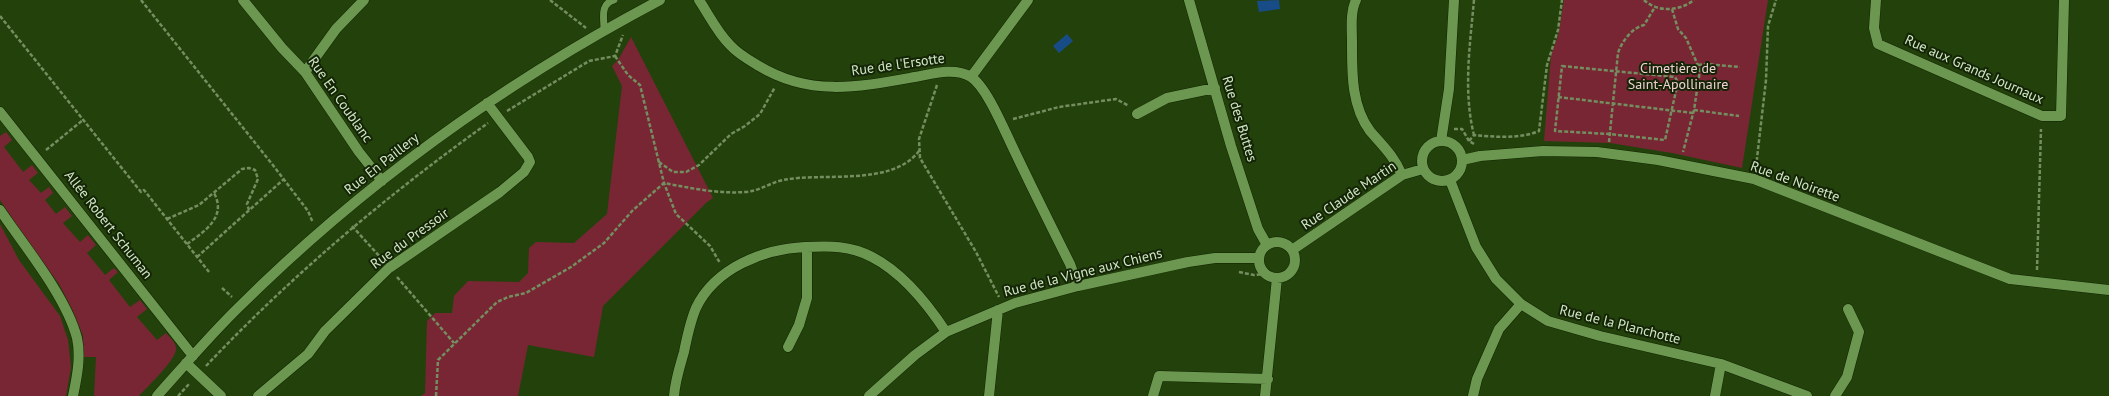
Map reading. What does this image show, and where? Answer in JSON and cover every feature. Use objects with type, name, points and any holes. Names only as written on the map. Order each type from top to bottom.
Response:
[{"type":"street","name":"Rue En Coublanc","points":[[243,0],[282,48],[305,72],[359,152],[382,181]]},
{"type":"street","points":[[305,72],[336,29],[364,0]]},
{"type":"street","name":"Rue En Paillery","points":[[157,396],[240,306],[320,232],[382,181],[433,142],[487,104],[604,29],[660,0]]},
{"type":"street","name":"Rue de l'Ersotte","points":[[699,0],[723,37],[736,51],[780,78],[811,86],[839,87],[895,80],[938,72],[956,72],[971,77]]},
{"type":"street","points":[[1028,0],[971,77],[985,93],[1070,264],[1078,286]]},
{"type":"street","name":"Rue des Buttes","points":[[1188,0],[1258,229],[1267,245]]},
{"type":"street","points":[[1356,0],[1352,15],[1353,80],[1356,100],[1370,130],[1396,160],[1402,175]]},
{"type":"street","points":[[1442,141],[1454,0]]},
{"type":"street","name":"Rue aux Grands Journaux","points":[[1876,0],[1874,28],[1878,44],[2042,116],[2060,116],[2064,0]]},
{"type":"street","points":[[1137,114],[1167,98],[1214,88]]},
{"type":"street","name":"Rue du Pressoir","points":[[258,396],[308,354],[325,331],[390,268],[500,192],[529,166],[530,162],[526,154],[487,104]]},
{"type":"street","name":"Allée Robert Schuman","points":[[0,112],[190,360]]},
{"type":"street","points":[[1442,141],[1453,144],[1461,154],[1462,160],[1459,172],[1450,180],[1443,182],[1431,179],[1423,169],[1421,163],[1424,150],[1429,145],[1442,141]]},
{"type":"street","name":"Rue de Noirette","points":[[1462,160],[1480,156],[1543,151],[1608,153],[1679,164],[1754,179],[2010,279],[2109,290]]},
{"type":"street","name":"Rue Claude Martin","points":[[1292,250],[1402,175],[1423,169]]},
{"type":"street","name":"Rue de la Planchotte","points":[[1450,180],[1476,247],[1496,279],[1521,304],[1548,321],[1600,336],[1721,364],[1807,396]]},
{"type":"street","points":[[0,210],[52,286],[67,312],[77,338],[78,349],[77,379],[74,396]]},
{"type":"street","points":[[1272,242],[1283,243],[1292,250],[1295,261],[1294,266],[1287,275],[1276,278],[1265,274],[1261,270],[1258,258],[1263,248],[1267,245],[1272,242]]},
{"type":"street","points":[[674,396],[689,331],[696,308],[712,285],[724,274],[766,253],[807,247],[841,246],[855,249],[874,258],[915,292],[929,306],[946,332]]},
{"type":"street","points":[[788,347],[799,325],[807,298],[807,247]]},
{"type":"street","name":"Rue de la Vigne aux Chiens","points":[[869,396],[915,355],[946,332],[1001,308],[1078,286],[1188,262],[1215,258],[1258,258]]},
{"type":"street","points":[[1266,396],[1276,278]]},
{"type":"street","points":[[1473,396],[1477,379],[1499,329],[1521,304]]},
{"type":"street","points":[[989,396],[1001,308]]},
{"type":"street","points":[[1835,396],[1847,377],[1859,332],[1848,309]]},
{"type":"street","points":[[190,360],[198,374],[221,396]]},
{"type":"street","points":[[1715,396],[1721,364]]},
{"type":"street","points":[[1153,396],[1159,376],[1268,379]]},
{"type":"lane","points":[[604,29],[605,4],[614,0]]},
{"type":"path","points":[[141,0],[284,179],[320,232]]},
{"type":"path","points":[[550,0],[595,35]]},
{"type":"path","points":[[1474,0],[1468,96],[1469,117],[1474,135]]},
{"type":"path","points":[[1474,135],[1504,136],[1532,134],[1539,131],[1547,65],[1558,30],[1562,0]]},
{"type":"path","points":[[1644,0],[1655,7],[1672,9],[1681,7],[1694,0]]},
{"type":"path","points":[[1754,179],[1766,80],[1768,26],[1776,0]]},
{"type":"path","points":[[1608,153],[1618,53],[1622,43],[1636,26],[1644,25],[1655,7]]},
{"type":"path","points":[[1672,9],[1678,29],[1686,38],[1700,70],[1694,112],[1679,164]]},
{"type":"path","points":[[1,18],[141,192],[144,190],[209,272]]},
{"type":"path","points":[[615,56],[628,75],[640,85],[664,182],[676,214],[710,246],[717,257],[724,274]]},
{"type":"path","points":[[1698,65],[1706,64],[1740,67]]},
{"type":"path","points":[[1562,66],[1616,70],[1676,77],[1678,82],[1666,138],[1662,141],[1609,134],[1556,131],[1558,97],[1562,66]]},
{"type":"path","points":[[938,72],[937,86],[919,139],[920,158],[976,252],[1001,308]]},
{"type":"path","points":[[659,162],[673,172],[686,172],[699,166],[732,134],[760,114],[780,78]]},
{"type":"path","points":[[1558,97],[1739,116]]},
{"type":"path","points":[[1001,125],[1021,116],[1059,107],[1116,99],[1128,104],[1137,114]]},
{"type":"path","points":[[2036,282],[2042,116]]},
{"type":"path","points":[[36,158],[83,120]]},
{"type":"path","points":[[1444,128],[1462,129],[1469,141],[1480,150],[1480,156]]},
{"type":"path","points":[[1469,141],[1474,135]]},
{"type":"path","points":[[436,396],[438,360],[497,302],[508,297],[526,293],[571,267],[591,253],[604,243],[618,225],[650,193],[664,182],[724,193],[746,192],[761,190],[781,180],[808,176],[854,177],[871,174],[900,166],[914,158],[919,151]]},
{"type":"path","points":[[167,219],[195,207],[242,169],[254,169],[257,171],[258,179],[247,204],[249,210]]},
{"type":"path","points":[[197,257],[284,179]]},
{"type":"path","points":[[187,245],[208,228],[216,217],[219,206],[214,193]]},
{"type":"path","points":[[178,396],[285,285],[353,227],[454,343]]},
{"type":"path","points":[[1234,271],[1254,275],[1265,274]]},
{"type":"green space","name":"Cimetière de Saint-Apollinaire","points":[[1564,0],[1768,0],[1742,168],[1672,153],[1610,143],[1544,141],[1551,55],[1558,36]]},
{"type":"green space","points":[[631,37],[713,198],[707,202],[603,306],[594,357],[528,345],[518,396],[421,396],[425,393],[427,321],[435,313],[452,313],[454,296],[468,281],[519,282],[528,273],[529,248],[536,242],[574,243],[607,214],[622,86],[612,66],[618,60]]},
{"type":"green space","points":[[6,132],[12,140],[4,147],[23,172],[32,165],[38,173],[29,180],[41,193],[49,187],[53,193],[45,200],[56,214],[65,207],[72,216],[63,223],[80,242],[88,235],[96,245],[87,253],[105,275],[114,268],[118,272],[109,280],[130,307],[140,300],[147,309],[137,317],[157,340],[166,333],[175,344],[175,354],[171,360],[139,396],[94,396],[96,357],[83,357],[83,336],[73,311],[59,284],[28,242],[0,200],[0,136]]},
{"type":"green space","points":[[0,224],[19,260],[60,316],[68,340],[71,367],[66,396],[0,396]]},
{"type":"water","points":[[1279,0],[1280,9],[1259,12],[1257,1]]},
{"type":"water","points":[[1067,34],[1073,41],[1059,53],[1053,46]]}]
